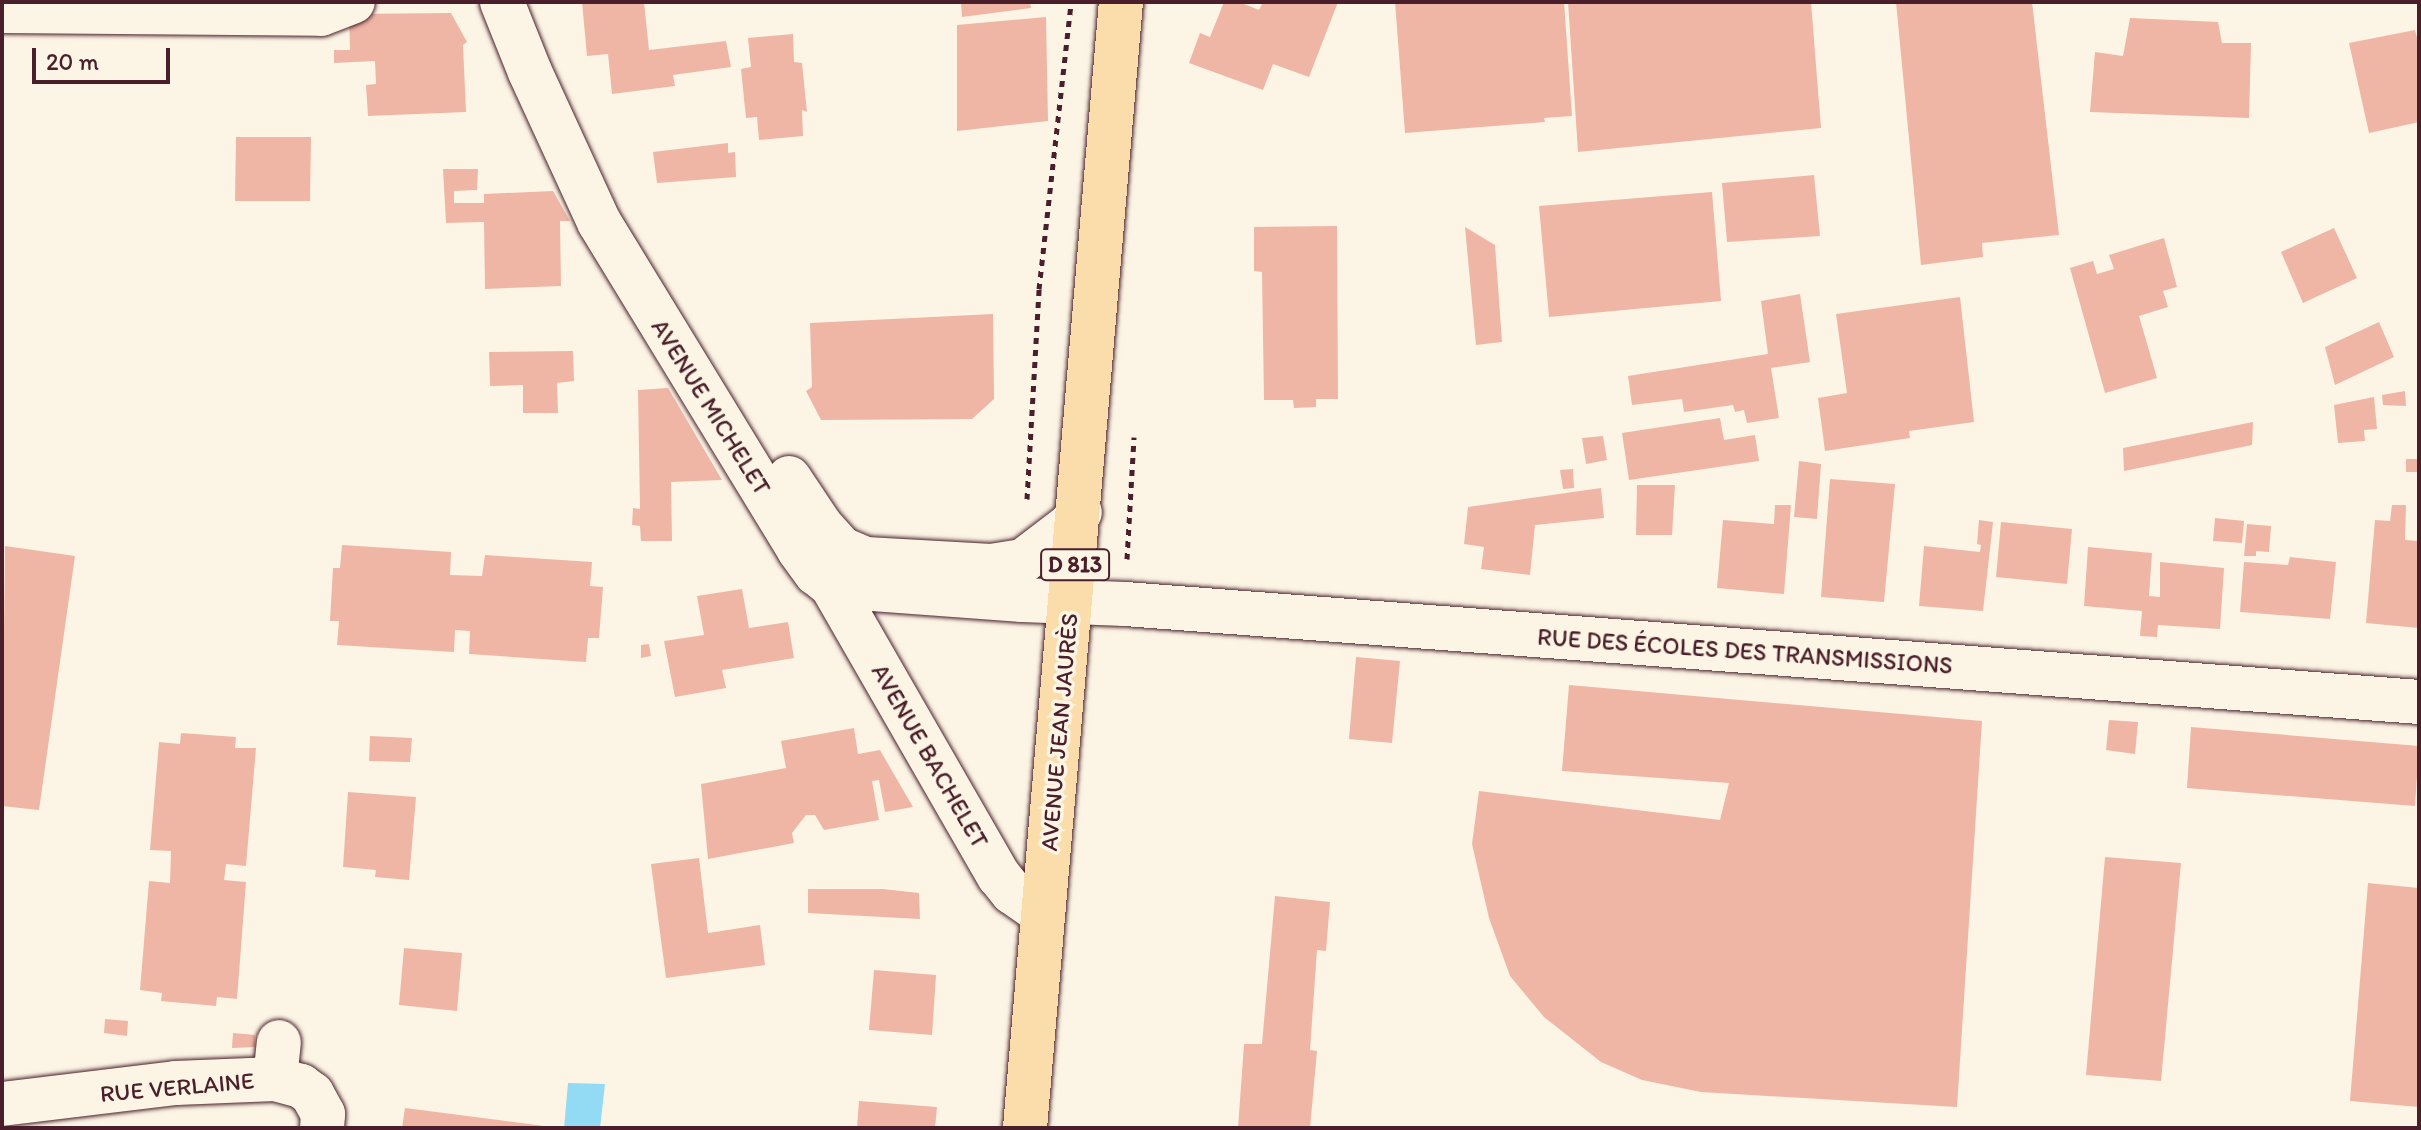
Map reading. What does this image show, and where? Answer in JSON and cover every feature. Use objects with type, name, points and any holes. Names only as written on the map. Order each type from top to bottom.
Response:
[{"type":"main road","name":"AVENUE JEAN JAURÈS","points":[[1025,1128],[1080,512],[1121,2]]},
{"type":"street","points":[[2,11],[321,14],[353,2]]},
{"type":"street","name":"AVENUE MICHELET","points":[[502,2],[530,72],[559,129],[599,222],[799,550],[816,573],[832,586]]},
{"type":"street","points":[[559,129],[597,177],[821,526],[842,549],[866,559],[991,566],[1023,561],[1070,525],[1080,512]]},
{"type":"street","points":[[832,586],[1072,601]]},
{"type":"street","name":"AVENUE BACHELET","points":[[832,586],[999,876],[1012,892],[1042,913]]},
{"type":"street","name":"RUE DES ÉCOLES DES TRANSMISSIONS","points":[[1072,601],[2419,702]]},
{"type":"street","name":"RUE VERLAINE","points":[[2,1104],[176,1083],[277,1060],[312,1094],[323,1114],[322,1128]]},
{"type":"water","points":[[568,1083],[605,1084],[600,1128],[564,1128]]},
{"type":"building","points":[[582,2],[644,2],[649,50],[726,41],[731,67],[673,75],[675,86],[612,94],[608,54],[587,56]]},
{"type":"building","points":[[961,2],[1030,2],[1031,8],[962,17]]},
{"type":"building","points":[[1224,2],[1239,2],[1259,10],[1263,2],[1338,2],[1309,77],[1273,64],[1263,90],[1189,63],[1200,33],[1210,37]]},
{"type":"building","points":[[1395,2],[1564,2],[1572,116],[1544,118],[1545,122],[1405,133]]},
{"type":"building","points":[[1568,2],[1811,2],[1821,128],[1578,152]]},
{"type":"building","points":[[1896,2],[2032,2],[2059,235],[1982,243],[1983,257],[1921,265]]},
{"type":"building","points":[[451,13],[467,42],[463,45],[466,112],[368,116],[366,85],[376,84],[375,61],[334,63],[334,50],[350,50],[349,14]]},
{"type":"building","points":[[1046,17],[1048,121],[957,131],[957,25]]},
{"type":"building","points":[[2130,18],[2218,22],[2222,43],[2251,43],[2249,118],[2090,112],[2095,52],[2123,56]]},
{"type":"building","points":[[2415,30],[2419,45],[2419,122],[2369,133],[2349,43]]},
{"type":"building","points":[[793,34],[794,62],[802,63],[807,112],[802,110],[803,136],[759,140],[757,117],[746,118],[741,69],[751,67],[748,38]]},
{"type":"building","points":[[236,137],[311,137],[310,201],[235,201]]},
{"type":"building","points":[[728,143],[728,153],[735,152],[736,177],[657,183],[653,152]]},
{"type":"building","points":[[443,169],[478,169],[477,190],[454,191],[454,203],[484,203],[484,194],[553,191],[570,221],[560,221],[561,286],[485,289],[484,222],[446,223]]},
{"type":"building","points":[[1814,175],[1820,236],[1727,242],[1722,183]]},
{"type":"building","points":[[1712,192],[1721,301],[1549,317],[1539,206]]},
{"type":"building","points":[[1337,226],[1338,399],[1316,399],[1316,407],[1294,408],[1293,400],[1264,400],[1262,272],[1254,271],[1254,227]]},
{"type":"building","points":[[1465,227],[1495,245],[1502,342],[1476,345]]},
{"type":"building","points":[[2334,228],[2357,278],[2303,303],[2281,252]]},
{"type":"building","points":[[2164,238],[2177,287],[2163,291],[2168,307],[2139,316],[2157,378],[2105,393],[2070,268],[2093,261],[2097,274],[2114,269],[2109,255]]},
{"type":"building","points":[[1800,294],[1810,362],[1771,368],[1779,418],[1747,423],[1744,410],[1735,412],[1733,405],[1684,412],[1682,399],[1632,405],[1628,376],[1768,354],[1761,301]]},
{"type":"building","points":[[1960,297],[1974,422],[1909,431],[1910,438],[1825,451],[1818,398],[1847,393],[1836,314]]},
{"type":"building","points":[[993,314],[994,399],[972,419],[821,420],[806,391],[812,387],[810,323]]},
{"type":"building","points":[[2379,322],[2394,357],[2335,385],[2325,347]]},
{"type":"building","points":[[573,351],[574,381],[557,383],[558,413],[523,413],[523,385],[490,386],[489,352]]},
{"type":"building","points":[[668,388],[722,480],[671,482],[672,541],[641,541],[640,526],[632,525],[633,508],[640,509],[638,390]]},
{"type":"building","points":[[2405,391],[2406,406],[2383,405],[2382,395]]},
{"type":"building","points":[[2374,397],[2377,429],[2364,430],[2365,441],[2338,443],[2334,405]]},
{"type":"building","points":[[1720,418],[1724,440],[1755,435],[1759,461],[1629,480],[1622,433]]},
{"type":"building","points":[[2253,422],[2252,445],[2124,471],[2123,448]]},
{"type":"building","points":[[1603,436],[1607,460],[1586,464],[1582,438]]},
{"type":"building","points":[[2406,459],[2419,459],[2419,472],[2406,472]]},
{"type":"building","points":[[1799,461],[1821,464],[1817,519],[1794,517]]},
{"type":"building","points":[[1573,469],[1574,488],[1563,489],[1560,470]]},
{"type":"building","points":[[1830,479],[1895,484],[1884,602],[1821,597]]},
{"type":"building","points":[[1637,485],[1675,485],[1672,535],[1636,535]]},
{"type":"building","points":[[1601,488],[1604,518],[1535,525],[1530,575],[1481,569],[1484,547],[1464,544],[1468,507]]},
{"type":"building","points":[[1775,505],[1791,505],[1784,594],[1717,588],[1723,520],[1774,524]]},
{"type":"building","points":[[2392,505],[2406,505],[2405,540],[2419,541],[2419,628],[2366,623],[2375,520],[2390,521]]},
{"type":"building","points":[[2215,518],[2244,521],[2242,543],[2213,541]]},
{"type":"building","points":[[1979,520],[1993,522],[1983,611],[1919,606],[1924,546],[1980,552],[1981,545],[1977,544]]},
{"type":"building","points":[[2001,522],[2072,529],[2067,584],[1996,577]]},
{"type":"building","points":[[2247,524],[2271,526],[2269,552],[2256,551],[2256,556],[2244,556]]},
{"type":"building","points":[[342,545],[451,552],[450,575],[482,576],[485,555],[592,562],[590,586],[603,587],[599,638],[588,638],[586,662],[469,654],[470,631],[455,630],[454,652],[337,645],[339,621],[330,621],[333,568],[340,568]]},
{"type":"building","points":[[5,546],[75,556],[39,810],[2,806]]},
{"type":"building","points":[[2088,547],[2152,553],[2149,596],[2160,597],[2160,562],[2224,568],[2220,629],[2158,625],[2157,637],[2140,636],[2142,611],[2084,606]]},
{"type":"building","points":[[2290,557],[2336,562],[2330,619],[2240,612],[2244,562],[2288,565]]},
{"type":"building","points":[[742,589],[749,628],[788,622],[794,658],[722,670],[726,688],[675,697],[664,641],[704,635],[697,596]]},
{"type":"building","points":[[649,644],[651,656],[641,658],[641,645]]},
{"type":"building","points":[[1356,657],[1400,661],[1392,743],[1349,739]]},
{"type":"building","points":[[1569,685],[1982,721],[1957,1107],[1701,1092],[1642,1080],[1601,1062],[1544,1017],[1510,976],[1489,918],[1472,844],[1479,791],[1720,820],[1729,783],[1562,771]]},
{"type":"building","points":[[2109,720],[2138,722],[2135,754],[2106,750]]},
{"type":"building","points":[[2191,727],[2419,746],[2415,806],[2187,788]]},
{"type":"building","points":[[854,728],[858,754],[880,750],[913,807],[885,812],[879,780],[872,781],[879,820],[824,830],[815,815],[806,815],[792,833],[794,843],[708,859],[701,784],[786,768],[781,741]]},
{"type":"building","points":[[181,733],[236,737],[235,748],[256,748],[246,866],[226,864],[224,880],[246,882],[237,999],[217,997],[216,1006],[161,1001],[162,993],[140,990],[149,881],[170,883],[171,851],[150,850],[159,742],[180,744]]},
{"type":"building","points":[[370,736],[412,738],[410,762],[369,761]]},
{"type":"building","points":[[348,792],[416,797],[409,880],[375,877],[376,870],[343,867]]},
{"type":"building","points":[[2105,857],[2181,863],[2161,1081],[2086,1075]]},
{"type":"building","points":[[699,858],[708,933],[760,925],[765,965],[666,978],[651,864]]},
{"type":"building","points":[[2368,883],[2419,888],[2419,1107],[2350,1101]]},
{"type":"building","points":[[808,889],[883,889],[919,893],[920,919],[808,913]]},
{"type":"building","points":[[1275,896],[1330,902],[1326,951],[1317,950],[1310,1050],[1317,1051],[1310,1128],[1238,1128],[1244,1044],[1262,1044]]},
{"type":"building","points":[[404,948],[462,953],[457,1011],[399,1005]]},
{"type":"building","points":[[874,970],[936,975],[932,1035],[869,1030]]},
{"type":"building","points":[[105,1019],[128,1021],[127,1036],[104,1033]]},
{"type":"building","points":[[233,1033],[255,1035],[255,1047],[232,1048]]},
{"type":"building","points":[[859,1101],[937,1107],[935,1128],[857,1128]]},
{"type":"building","points":[[405,1108],[544,1126],[544,1128],[402,1128]]}]
